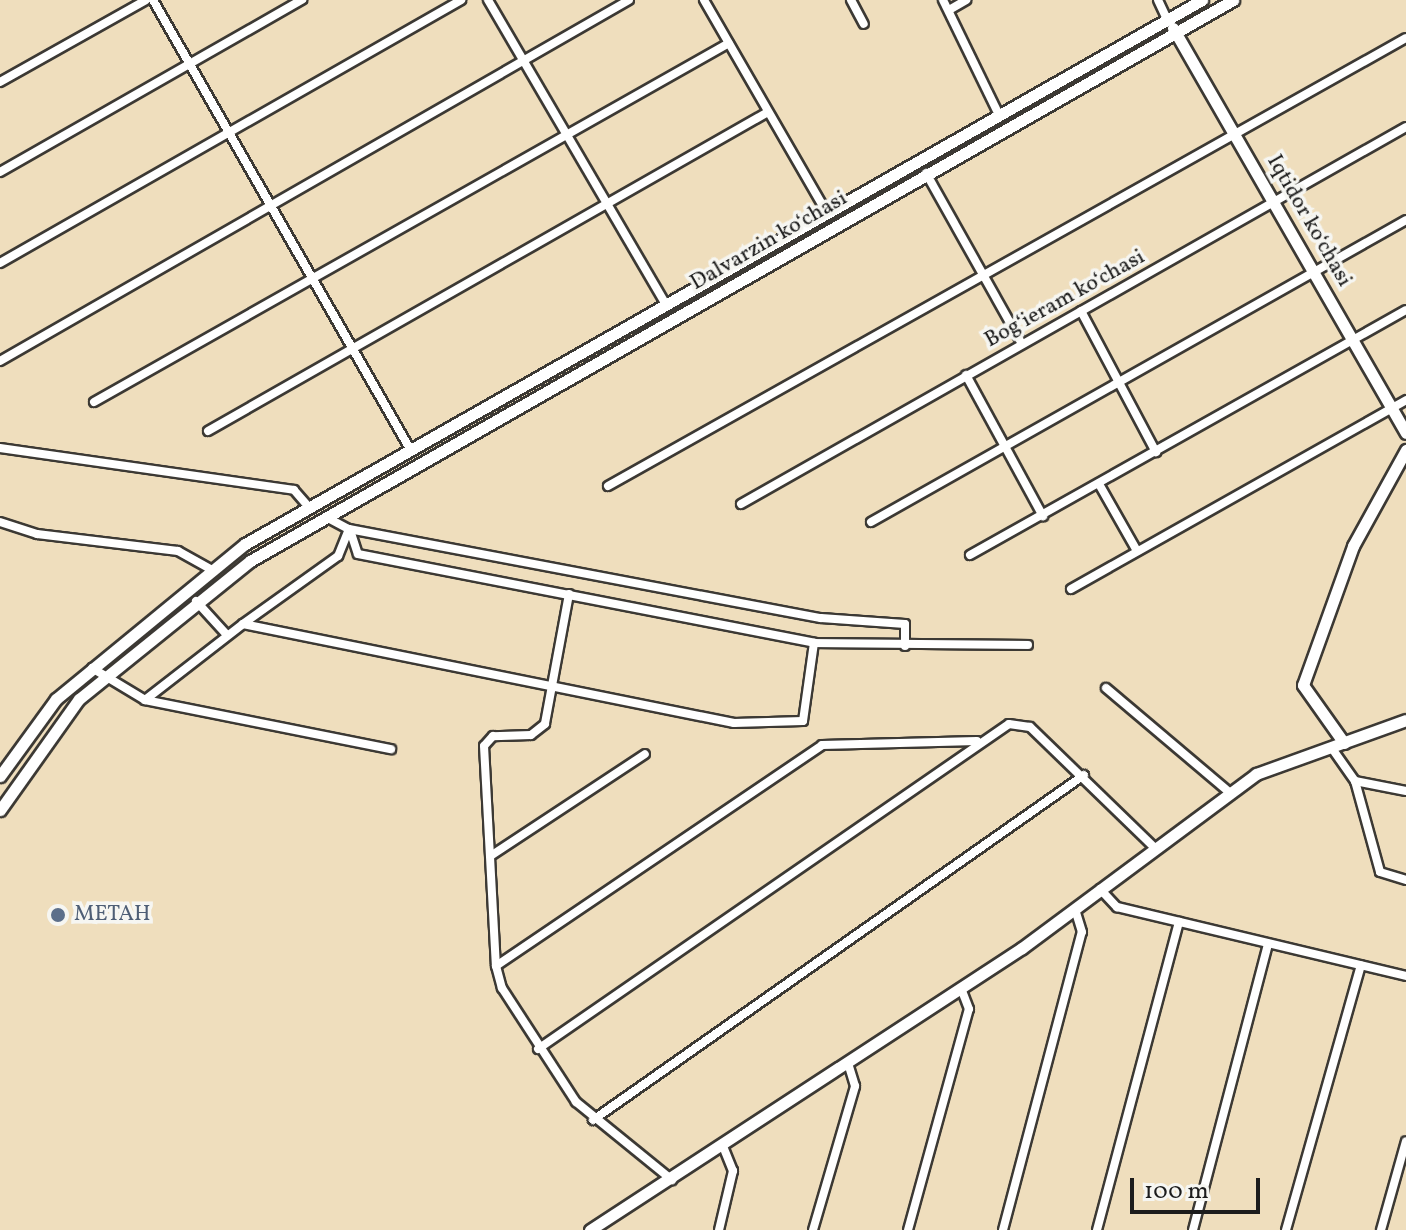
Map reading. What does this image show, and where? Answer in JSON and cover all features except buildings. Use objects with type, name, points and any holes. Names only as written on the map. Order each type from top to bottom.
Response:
[{"type":"main road","name":"Dalvarzin koʻchasi","points":[[0,776],[56,699],[239,548],[1202,0]]},
{"type":"main road","name":"Dalvarzin koʻchasi","points":[[0,810],[70,710],[196,600],[250,561],[1233,0]]},
{"type":"main road","name":"Iqtidor koʻchasi","points":[[1167,19],[1316,271],[1406,433]]},
{"type":"main road","points":[[804,227],[812,240]]},
{"type":"main road","points":[[1344,743],[1303,685],[1353,546],[1406,450]]},
{"type":"main road","points":[[239,548],[250,561]]},
{"type":"main road","points":[[56,699],[70,710]]},
{"type":"main road","points":[[590,1230],[724,1149],[849,1066],[1075,909],[1228,791],[1331,747],[1406,720]]},
{"type":"street","points":[[0,82],[146,0]]},
{"type":"street","points":[[153,0],[410,449]]},
{"type":"street","points":[[0,172],[302,0]]},
{"type":"street","points":[[0,263],[461,0]]},
{"type":"street","points":[[488,0],[666,305]]},
{"type":"street","points":[[0,361],[629,0]]},
{"type":"street","points":[[704,0],[828,215]]},
{"type":"street","points":[[851,0],[864,24]]},
{"type":"street","points":[[943,0],[999,115]]},
{"type":"street","points":[[949,10],[966,0]]},
{"type":"street","points":[[1158,0],[1167,19]]},
{"type":"street","points":[[608,486],[1406,38]]},
{"type":"street","points":[[94,402],[729,43]]},
{"type":"street","points":[[208,431],[768,112]]},
{"type":"street","name":"Bogʻieram koʻchasi","points":[[741,504],[1406,127]]},
{"type":"street","points":[[926,173],[1022,344]]},
{"type":"street","points":[[871,522],[1406,220]]},
{"type":"street","points":[[970,555],[1406,310]]},
{"type":"street","points":[[1081,311],[1156,452]]},
{"type":"street","points":[[966,375],[1043,516]]},
{"type":"street","points":[[1071,589],[1406,400]]},
{"type":"street","points":[[0,448],[294,490],[308,506]]},
{"type":"street","points":[[1099,484],[1137,551]]},
{"type":"street","points":[[326,517],[349,529],[821,618],[905,624],[905,646]]},
{"type":"street","points":[[0,522],[37,534],[178,551],[211,569]]},
{"type":"street","points":[[349,529],[358,554],[814,643],[1028,645]]},
{"type":"street","points":[[145,700],[227,635],[338,556],[349,529]]},
{"type":"street","points":[[569,594],[552,686],[539,731],[493,736],[484,746],[496,966],[538,1049],[593,1120],[650,1156],[672,1181]]},
{"type":"street","points":[[196,600],[227,635]]},
{"type":"street","points":[[243,624],[734,723],[799,724],[814,643]]},
{"type":"street","points":[[92,668],[145,700],[391,749]]},
{"type":"street","points":[[1106,688],[1228,791]]},
{"type":"street","points":[[538,1049],[977,741],[1018,723],[1084,775],[1154,847]]},
{"type":"street","points":[[496,966],[822,745],[977,741]]},
{"type":"street","points":[[1331,747],[1355,781],[1380,872],[1406,880]]},
{"type":"street","points":[[492,855],[645,754]]},
{"type":"street","points":[[593,1120],[1084,775]]},
{"type":"street","points":[[1355,781],[1406,791]]},
{"type":"street","points":[[1100,889],[1117,907],[1406,976]]},
{"type":"street","points":[[1003,1230],[1082,932],[1075,909]]},
{"type":"street","points":[[1097,1230],[1179,922]]},
{"type":"street","points":[[1193,1230],[1268,944]]},
{"type":"street","points":[[1286,1230],[1361,965]]},
{"type":"street","points":[[908,1230],[969,1009],[961,988]]},
{"type":"street","points":[[813,1230],[855,1086],[849,1066]]},
{"type":"street","points":[[1381,1230],[1406,1141]]},
{"type":"street","points":[[719,1230],[733,1171],[724,1149]]},
{"type":"place","name":"МЕТАН","points":[[58,915]]}]
